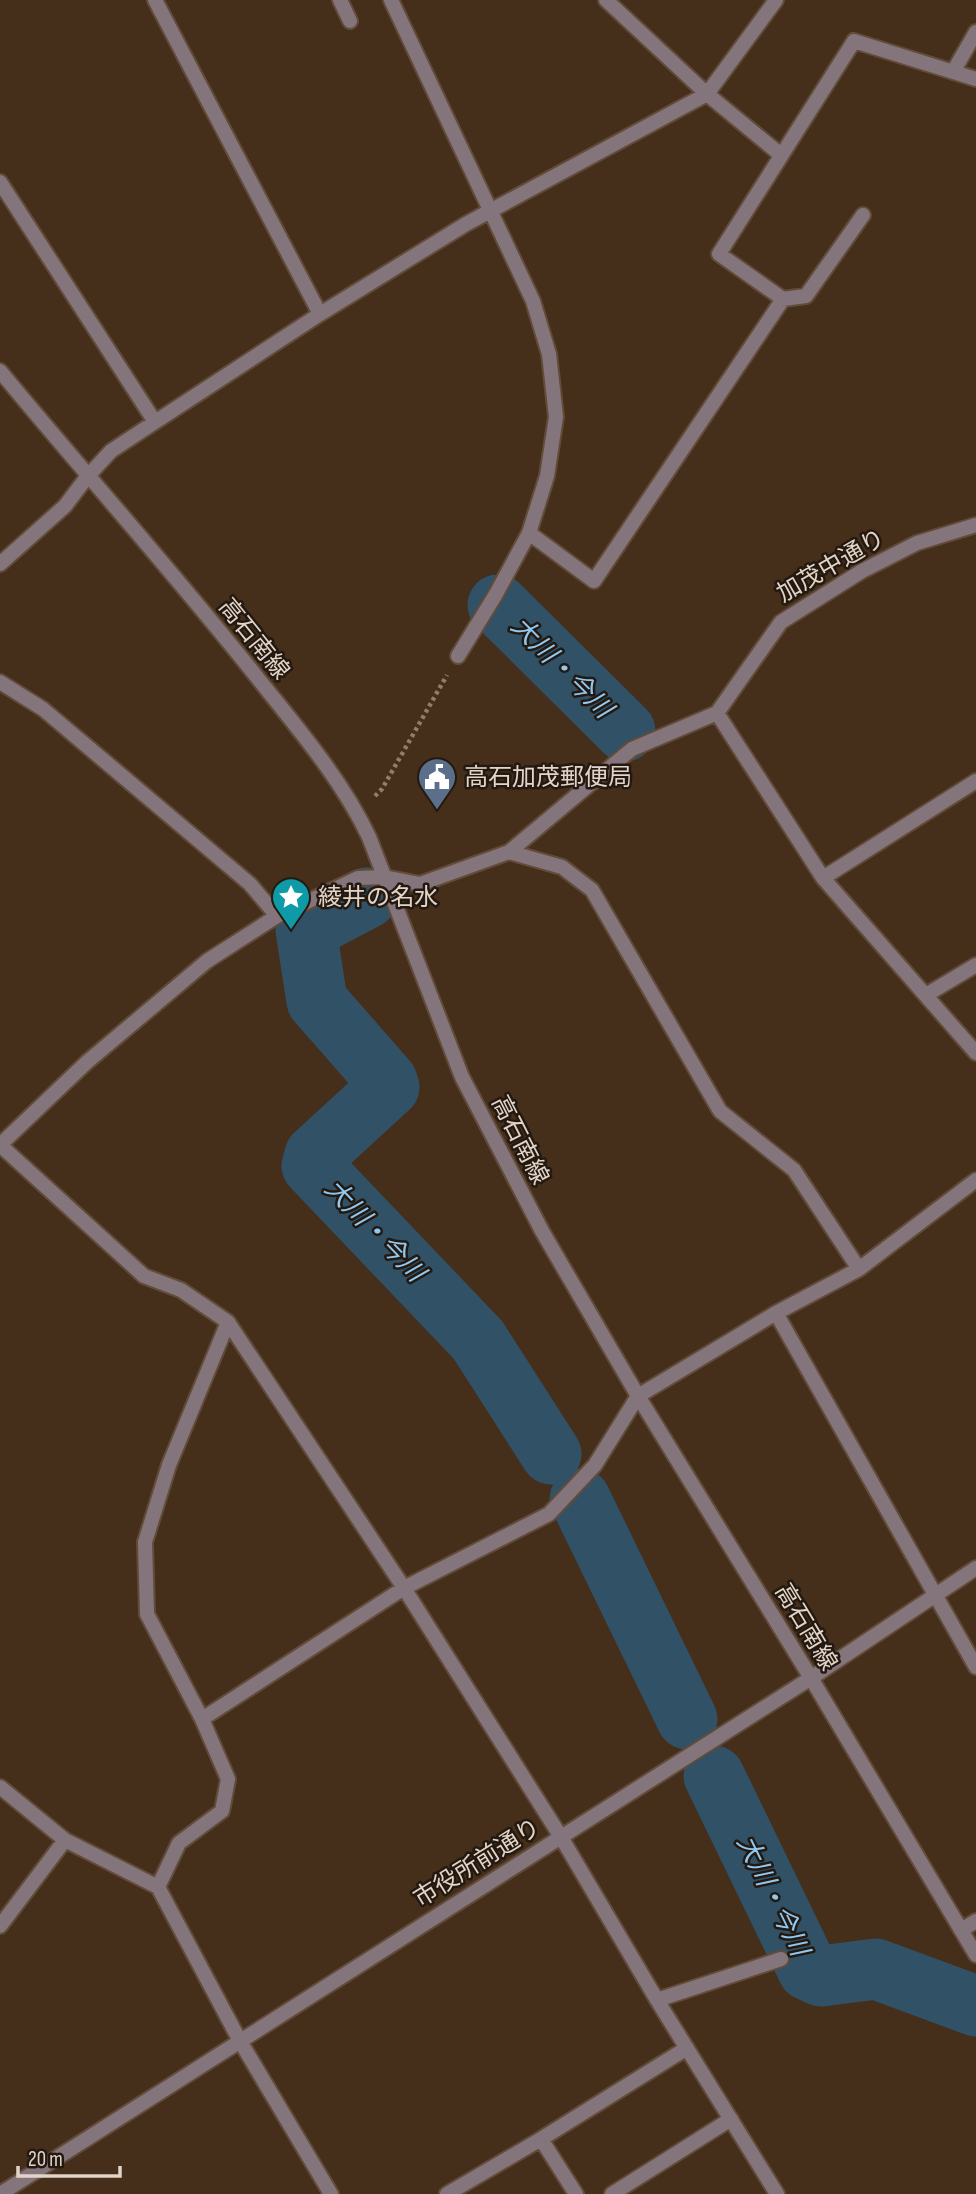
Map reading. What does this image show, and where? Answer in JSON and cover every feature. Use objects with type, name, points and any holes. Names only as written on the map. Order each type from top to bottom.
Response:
[{"type":"street","points":[[155,0],[320,314]]},
{"type":"street","points":[[340,0],[350,21]]},
{"type":"street","points":[[391,0],[533,301],[549,354],[556,417],[547,476],[529,533],[496,594],[457,656]]},
{"type":"street","points":[[606,0],[707,94],[781,155]]},
{"type":"street","points":[[0,564],[65,506],[111,452],[155,422],[466,223],[707,94],[776,0]]},
{"type":"street","points":[[953,72],[976,32]]},
{"type":"street","points":[[863,215],[806,296],[783,299],[719,254],[853,41],[976,79]]},
{"type":"street","points":[[0,182],[155,422]]},
{"type":"street","points":[[529,533],[594,582],[783,299]]},
{"type":"street","name":"高石南線","points":[[0,371],[231,644],[307,740],[357,811],[462,1077],[542,1231],[638,1396],[811,1678],[976,1955]]},
{"type":"street","name":"加茂中通り","points":[[717,713],[781,622],[862,571],[917,543],[976,525]]},
{"type":"street","points":[[0,682],[43,709],[250,884],[278,916]]},
{"type":"street","points":[[777,2194],[657,2000],[561,1837],[404,1588],[228,1322],[181,1290],[144,1276],[0,1145],[87,1062],[207,961],[278,916],[358,878],[384,877],[420,884],[509,852],[632,749],[717,713],[823,878],[976,1053]]},
{"type":"street","points":[[823,878],[976,781]]},
{"type":"street","points":[[509,852],[562,867],[592,890],[720,1111],[794,1170],[859,1269]]},
{"type":"street","points":[[926,995],[976,965]]},
{"type":"street","points":[[202,1719],[404,1588],[549,1514],[595,1465],[638,1396],[776,1313],[859,1269],[976,1180]]},
{"type":"street","points":[[776,1313],[976,1667]]},
{"type":"street","points":[[158,1887],[179,1843],[222,1811],[228,1779],[202,1719],[147,1614],[145,1542],[169,1465],[228,1322]]},
{"type":"street","name":"市役所前通り","points":[[0,2194],[811,1678],[976,1568]]},
{"type":"street","points":[[0,1787],[65,1840],[158,1887],[240,2041],[331,2194]]},
{"type":"street","points":[[0,1926],[65,1840]]},
{"type":"street","points":[[961,1930],[976,1922]]},
{"type":"street","points":[[657,2000],[781,1959]]},
{"type":"street","points":[[447,2194],[687,2048]]},
{"type":"street","points":[[612,2194],[731,2119]]},
{"type":"street","points":[[541,2139],[576,2194]]},
{"type":"path","points":[[357,811],[383,789],[457,656]]},
{"type":"waterway","name":"大川・今川","points":[[498,605],[625,731]]},
{"type":"waterway","name":"大川・今川","points":[[367,898],[306,930],[317,1001],[387,1081],[389,1087],[315,1155],[312,1166],[478,1340],[551,1454]]},
{"type":"waterway","name":"大川・今川","points":[[580,1499],[687,1719]]},
{"type":"waterway","name":"大川・今川","points":[[714,1776],[808,1970],[821,1976],[876,1969],[976,2006]]},
{"type":"place","name":"高石加茂郵便局","points":[[437,811]]},
{"type":"place","name":"綾井の名水","points":[[291,931]]}]
